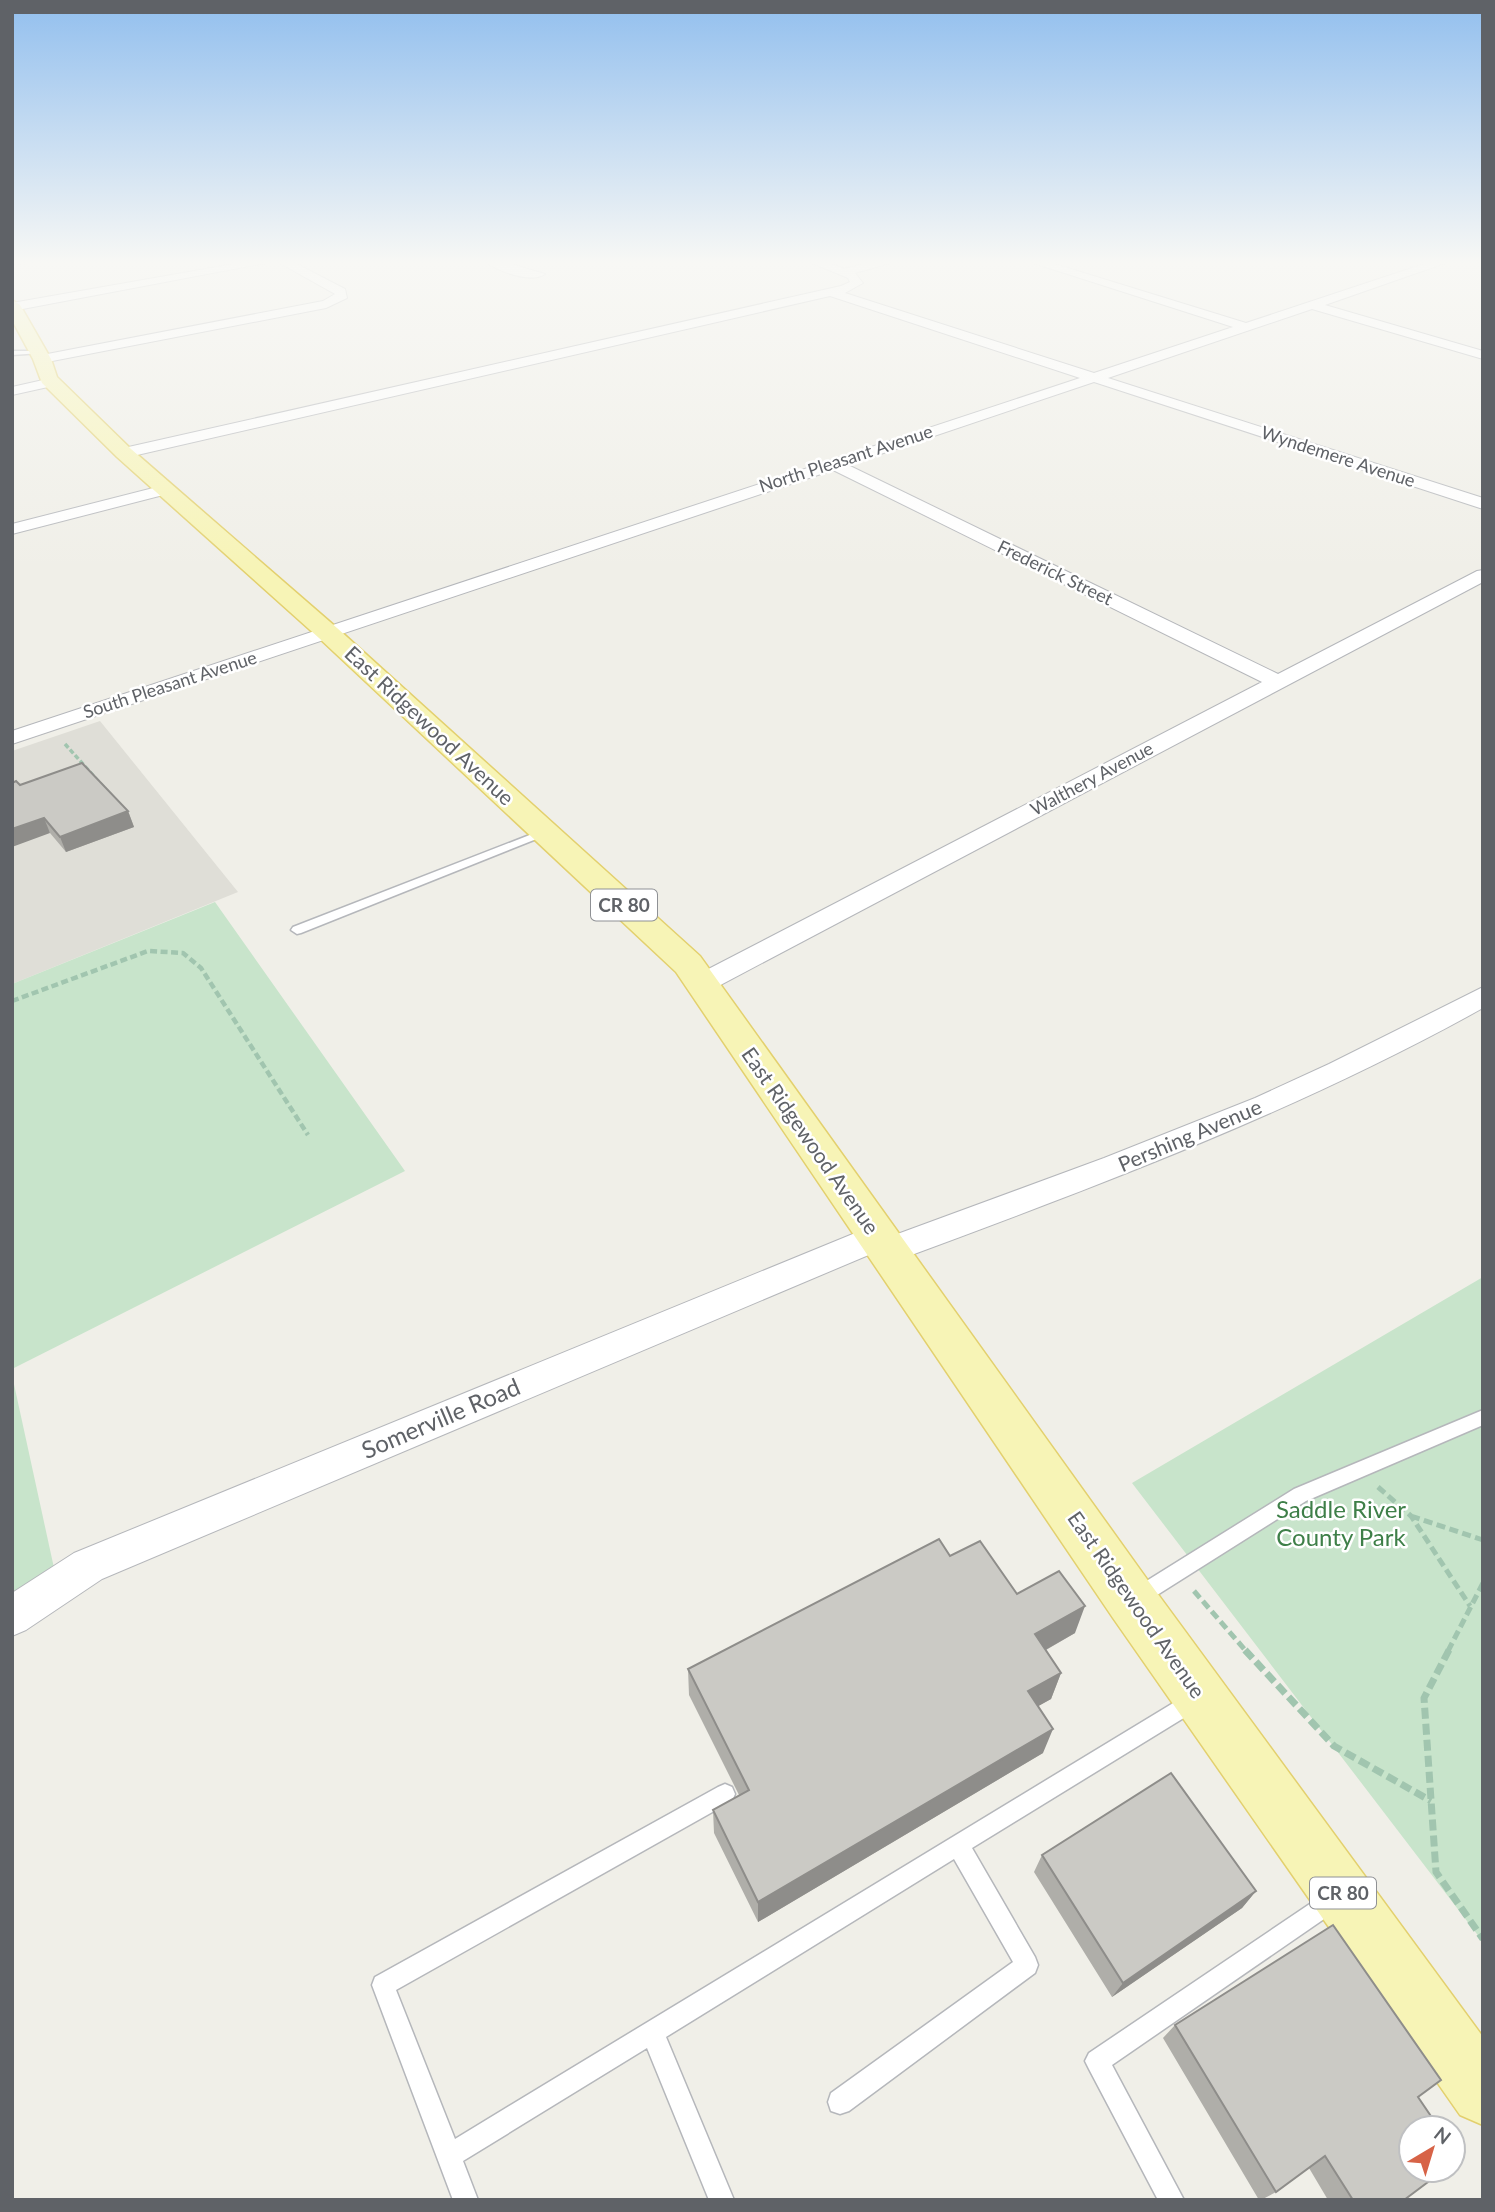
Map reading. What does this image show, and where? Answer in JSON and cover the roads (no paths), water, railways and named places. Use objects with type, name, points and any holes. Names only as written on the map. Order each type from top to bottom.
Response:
[{"type":"main road","name":"East Ridgewood Avenue","points":[[48,364],[124,453],[328,632],[688,964],[1200,1697],[1483,2092]]},
{"type":"street","points":[[12,391],[19,364]]},
{"type":"street","points":[[124,453],[513,364]]},
{"type":"street","name":"Wyndemere Avenue","points":[[1054,364],[1483,504]]},
{"type":"street","name":"North Pleasant Avenue","points":[[328,632],[1133,364]]},
{"type":"street","name":"Frederick Street","points":[[833,464],[1278,682]]},
{"type":"street","points":[[12,529],[165,490]]},
{"type":"street","name":"Walthery Avenue","points":[[701,984],[1483,575]]},
{"type":"street","name":"South Pleasant Avenue","points":[[12,738],[328,632]]},
{"type":"street","name":"Pershing Avenue","points":[[882,1245],[1101,1174],[1255,1110],[1390,1047],[1483,996]]},
{"type":"street","name":"Somerville Road","points":[[12,1616],[88,1566],[882,1245]]},
{"type":"lane","points":[[296,930],[545,832]]},
{"type":"lane","points":[[1132,1600],[1300,1495],[1483,1417]]},
{"type":"lane","points":[[449,2156],[1200,1697]]},
{"type":"lane","points":[[466,2200],[383,1984],[725,1794]]},
{"type":"lane","points":[[840,2102],[1027,1965],[958,1845]]},
{"type":"lane","points":[[1172,2200],[1097,2061],[1343,1893]]},
{"type":"lane","points":[[652,2032],[722,2200]]},
{"type":"park label","name":"Saddle River County Park","points":[[1341,1524]]}]
